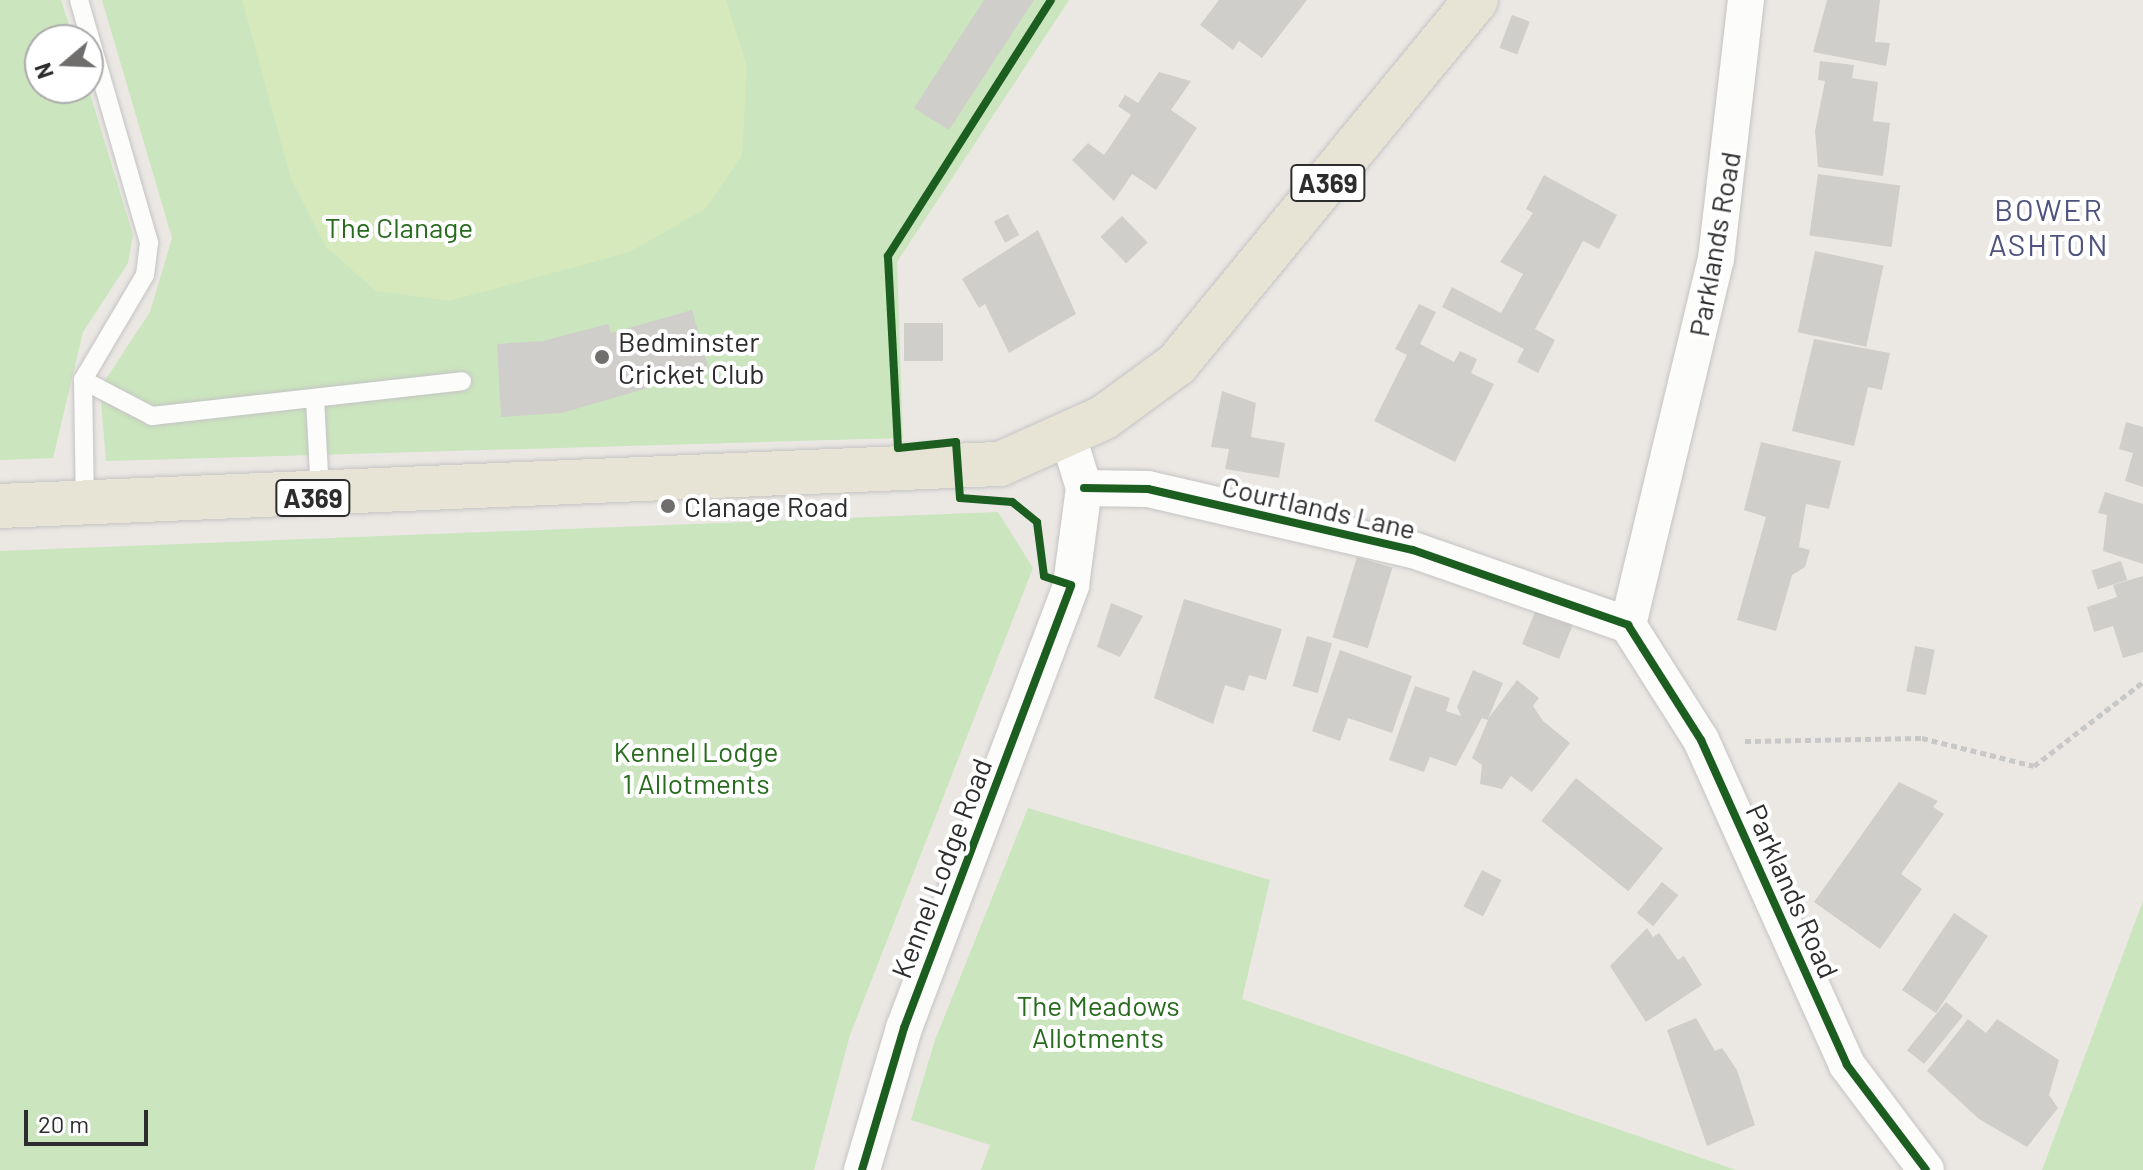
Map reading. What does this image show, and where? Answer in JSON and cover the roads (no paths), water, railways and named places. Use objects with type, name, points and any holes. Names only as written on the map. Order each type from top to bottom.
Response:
[{"type":"main road","name":"A369","points":[[0,506],[320,498],[958,469],[1000,464],[1068,436],[1146,392],[1177,364],[1476,0]]},
{"type":"street","name":"Parklands Road","points":[[1746,0],[1716,259],[1628,625],[1701,740],[1847,1065],[1926,1170]]},
{"type":"street","name":"Kennel Lodge Road","points":[[862,1170],[904,1028],[1071,585],[1084,488],[1068,436]]},
{"type":"street","name":"Courtlands Lane","points":[[1084,488],[1148,489],[1399,547],[1628,625]]},
{"type":"lane","points":[[79,0],[149,243],[145,275],[83,380],[85,504]]},
{"type":"lane","points":[[83,380],[152,416],[462,381]]},
{"type":"lane","points":[[315,398],[320,498]]},
{"type":"place","name":"Bedminster Cricket Club","points":[[602,357]]},
{"type":"place","name":"Clanage Road","points":[[668,506]]},
{"type":"district","name":"BOWER ASHTON","points":[[2049,226]]},
{"type":"park label","name":"The Clanage","points":[[399,227]]},
{"type":"park label","name":"Kennel Lodge 1 Allotments","points":[[696,767]]},
{"type":"park label","name":"The Meadows Allotments","points":[[1098,1021]]}]
